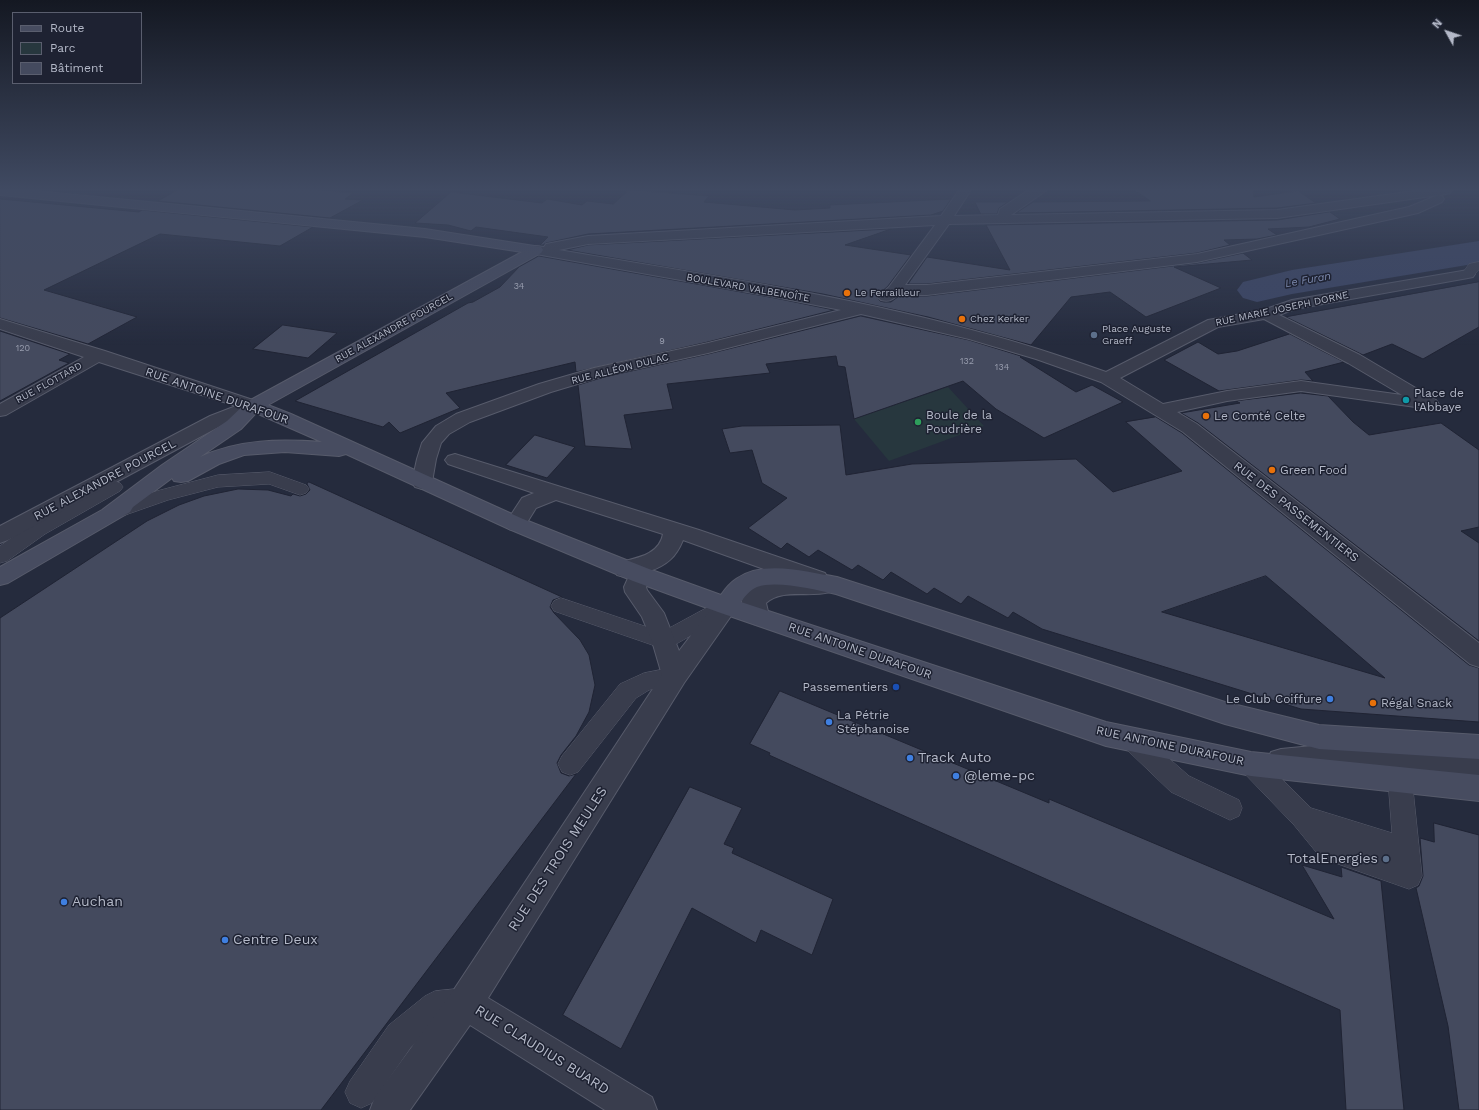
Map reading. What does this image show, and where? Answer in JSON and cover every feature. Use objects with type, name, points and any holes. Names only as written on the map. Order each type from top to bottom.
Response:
[{"type":"street","name":"BOULEVARD VALBENOÎTE","points":[[482,242],[775,292],[865,310],[973,335],[1034,352],[1107,378]]},
{"type":"street","points":[[536,250],[579,242]]},
{"type":"street","points":[[865,310],[894,290],[929,242]]},
{"type":"street","points":[[894,290],[926,290],[1197,258],[1270,242]]},
{"type":"street","name":"RUE ALEXANDRE POURCEL","points":[[0,536],[217,420],[253,406],[536,250]]},
{"type":"street","name":"RUE MARIE JOSEPH DORNE","points":[[1107,378],[1214,323],[1266,314],[1292,305],[1473,270]]},
{"type":"street","name":"RUE ALLÉON DULAC","points":[[422,482],[430,444],[434,437],[450,424],[463,418],[545,388],[600,372],[708,348],[865,310]]},
{"type":"street","points":[[1162,410],[1227,396],[1301,386],[1430,404],[1354,359],[1266,314]]},
{"type":"street","name":"RUE ANTOINE DURAFOUR","points":[[0,324],[99,355],[253,406],[284,418],[516,524],[633,572],[726,606],[1106,734],[1252,764],[1479,788]]},
{"type":"street","name":"RUE FLOTTARD","points":[[0,411],[99,355]]},
{"type":"street","name":"RUE DES PASSEMENTIERS","points":[[1107,378],[1190,428],[1479,657]]},
{"type":"street","name":"RUE ALEXANDRE POURCEL","points":[[110,515],[169,470],[234,425],[253,406]]},
{"type":"street","name":"RUE ALEXANDRE POURCEL","points":[[0,577],[193,469],[232,452],[257,448],[299,446],[354,451]]},
{"type":"street","points":[[455,460],[674,530],[836,586],[1225,713],[1319,737],[1479,747]]},
{"type":"street","points":[[516,524],[529,504],[555,493]]},
{"type":"street","points":[[674,530],[671,546],[661,557],[633,572],[636,592],[652,613],[664,642],[675,676]]},
{"type":"street","points":[[726,606],[739,589],[754,579],[794,578],[836,586]]},
{"type":"street","points":[[757,616],[754,601],[760,594],[784,587],[836,586]]},
{"type":"street","name":"RUE DES TROIS MEULES","points":[[388,1110],[465,1003],[675,676],[726,606]]},
{"type":"street","points":[[1252,764],[1333,756],[1479,765]]},
{"type":"street","name":"RUE CLAUDIUS BUARD","points":[[465,1003],[639,1110]]},
{"type":"lane","points":[[110,515],[163,495],[218,481],[270,478],[300,489]]},
{"type":"lane","points":[[0,556],[38,529],[114,487]]},
{"type":"lane","points":[[561,606],[664,642],[726,606]]},
{"type":"lane","points":[[570,764],[628,691],[644,682],[675,676]]},
{"type":"lane","points":[[1131,739],[1180,784],[1230,808]]},
{"type":"lane","points":[[1252,764],[1303,817],[1330,849],[1409,876],[1400,780]]},
{"type":"lane","points":[[361,1092],[400,1036],[435,1006],[465,1003]]},
{"type":"green space","name":"Boule de la Poudrière","points":[[948,387],[984,426],[889,461],[854,419]]},
{"type":"building","points":[[0,242],[144,242],[44,290],[137,317],[88,344],[0,318]]},
{"type":"building","points":[[238,242],[287,242],[280,246]]},
{"type":"building","points":[[543,242],[552,242],[543,245],[540,245]]},
{"type":"building","points":[[649,242],[854,242],[845,245],[911,255],[888,286],[877,296],[880,301],[884,302],[891,302],[899,296],[927,296],[1197,263],[1243,253],[1252,260],[1174,267],[1221,288],[1146,317],[1110,292],[1071,297],[1031,345],[928,317],[823,294],[567,250],[588,245]]},
{"type":"building","points":[[995,242],[1226,242],[1230,245],[1197,253],[927,284],[908,284],[927,257],[1010,270]]},
{"type":"building","points":[[539,256],[834,310],[708,342],[576,372],[575,362],[446,393],[460,408],[400,433],[389,422],[383,427],[295,401],[468,303],[473,302],[500,287],[519,267]]},
{"type":"building","points":[[1479,282],[1479,327],[1423,359],[1392,344],[1363,355],[1286,317]]},
{"type":"building","points":[[861,316],[969,340],[1021,356],[1020,357],[1076,392],[1092,385],[1123,402],[1044,438],[996,409],[963,381],[854,419],[845,367],[838,366],[836,356],[766,364],[770,373],[667,384],[673,409],[624,415],[632,449],[585,446],[578,385],[604,377],[708,354]]},
{"type":"building","points":[[283,325],[337,333],[308,358],[253,349]]},
{"type":"building","points":[[0,331],[70,354],[59,360],[69,363],[0,401]]},
{"type":"building","points":[[1290,334],[1344,362],[1305,372],[1313,381],[1301,380],[1219,391],[1164,360],[1198,342],[1218,354],[1237,351]]},
{"type":"building","points":[[1301,393],[1328,396],[1353,422],[1369,435],[1441,423],[1479,450],[1479,527],[1461,531],[1479,543],[1479,641],[1198,423],[1181,413],[1240,403],[1236,401]]},
{"type":"building","points":[[1156,417],[1182,433],[1469,665],[1479,668],[1479,722],[1301,709],[1042,629],[1013,612],[1008,618],[968,596],[961,604],[934,588],[927,594],[891,572],[883,580],[858,565],[852,570],[818,550],[809,557],[787,543],[781,549],[748,528],[787,498],[762,483],[752,450],[730,453],[722,429],[742,426],[840,425],[846,475],[912,464],[1076,459],[1113,492],[1182,471],[1126,422]],"holes":[[[1266,576],[1385,678],[1162,612]]]},
{"type":"building","points":[[535,435],[575,447],[547,478],[506,465]]},
{"type":"building","name":"Centre Deux","points":[[309,482],[562,597],[553,600],[550,607],[580,640],[589,655],[595,685],[589,712],[576,736],[561,755],[557,763],[561,773],[569,776],[576,774],[321,1110],[0,1110],[0,618],[147,521],[179,505],[204,496],[238,489],[268,490],[291,496],[293,494],[300,496],[306,494],[310,490],[307,484]]},
{"type":"building","points":[[780,691],[1049,803],[1049,799],[1334,919],[1302,865],[1342,877],[1341,867],[1381,881],[1404,1110],[1346,1110],[1340,1010],[864,798],[769,755],[770,753],[750,744]]},
{"type":"building","points":[[690,787],[742,808],[724,844],[734,848],[732,853],[833,899],[812,955],[761,930],[756,943],[692,908],[621,1049],[563,1015]]},
{"type":"building","points":[[1434,823],[1479,835],[1479,1110],[1459,1110],[1448,1026],[1416,888],[1419,886],[1423,876],[1420,838],[1434,842]]},
{"type":"waterway","name":"Le Furan","points":[[1257,290],[1292,282],[1479,252]]},
{"type":"place","name":"Le Ferrailleur","points":[[847,293]]},
{"type":"place","name":"Chez Kerker","points":[[962,319]]},
{"type":"place","name":"Place Auguste Graeff","points":[[1094,335]]},
{"type":"place","name":"Place de l'Abbaye","points":[[1406,400]]},
{"type":"place","name":"Le Comté Celte","points":[[1206,416]]},
{"type":"place","name":"Boule de la Poudrière","points":[[918,422]]},
{"type":"place","name":"Green Food","points":[[1272,470]]},
{"type":"place","name":"Passementiers","points":[[896,687]]},
{"type":"place","name":"Le Club Coiffure","points":[[1330,699]]},
{"type":"place","name":"Régal Snack","points":[[1373,703]]},
{"type":"place","name":"La Pétrie Stéphanoise","points":[[829,722]]},
{"type":"place","name":"Track Auto","points":[[910,758]]},
{"type":"place","name":"@leme-pc","points":[[956,776]]},
{"type":"place","name":"TotalEnergies","points":[[1386,859]]},
{"type":"place","name":"Auchan","points":[[64,902]]},
{"type":"place","name":"Centre Deux","points":[[225,940]]}]
